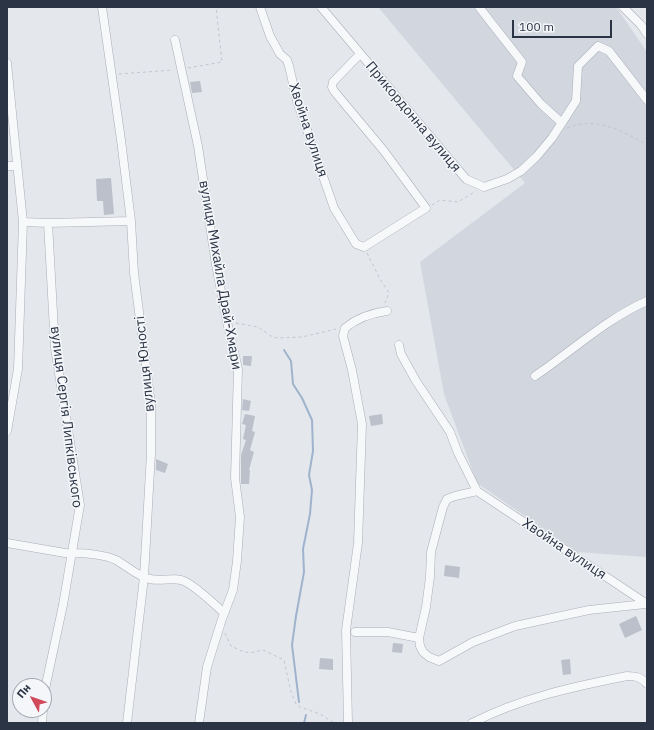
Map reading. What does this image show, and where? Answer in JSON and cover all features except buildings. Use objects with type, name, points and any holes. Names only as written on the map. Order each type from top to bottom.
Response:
[{"type":"street","name":"вулиця Юності","points":[[102,7],[131,220],[134,273],[151,405],[151,453],[144,577],[127,723]]},
{"type":"street","name":"Хвойна вулиця","points":[[260,7],[264,21],[274,42],[280,54],[289,66],[297,101],[334,208],[356,244],[364,247]]},
{"type":"street","name":"Прикордонна вулиця","points":[[321,7],[466,179],[484,187]]},
{"type":"street","points":[[479,7],[522,62],[517,76],[563,127]]},
{"type":"street","points":[[623,7],[647,34]]},
{"type":"street","name":"вулиця Михайла Драй-Хмари","points":[[175,40],[198,146],[227,322],[238,369],[235,478],[240,518],[237,561],[233,590],[220,624],[207,668],[199,723]]},
{"type":"street","points":[[484,187],[507,179],[521,171],[537,156],[563,127],[576,101],[578,66],[598,46],[609,50],[647,100]]},
{"type":"street","name":"Прикордонна вулиця","points":[[360,54],[333,82],[332,87],[384,151],[426,208]]},
{"type":"street","points":[[7,63],[23,222],[18,369],[7,431]]},
{"type":"street","points":[[7,166],[17,166]]},
{"type":"street","points":[[364,247],[426,208]]},
{"type":"street","points":[[23,222],[48,223],[131,220]]},
{"type":"street","name":"вулиця Сергія Липківського","points":[[47,678],[63,605],[80,505],[55,348],[48,223]]},
{"type":"street","points":[[535,376],[610,322],[647,301]]},
{"type":"street","points":[[348,723],[346,630],[358,543],[362,424],[352,370],[343,336],[345,328],[352,322],[387,311]]},
{"type":"street","points":[[354,632],[388,632],[419,638],[426,607],[430,577],[431,552],[443,507],[447,499],[477,491],[458,453],[450,432],[416,381],[401,354],[399,344]]},
{"type":"street","name":"Хвойна вулиця","points":[[477,491],[646,604]]},
{"type":"street","points":[[7,543],[71,554],[79,552],[87,553],[114,559],[149,579],[164,581],[174,579],[185,581],[224,613]]},
{"type":"street","name":"Хвойна вулиця","points":[[419,638],[420,646],[423,652],[429,657],[439,661],[473,642],[515,626],[589,610],[646,604]]},
{"type":"street","points":[[472,723],[501,709],[520,702],[582,685],[626,676],[642,678],[647,684]]},
{"type":"path","points":[[563,127],[576,124],[595,124],[610,127],[647,145]]},
{"type":"path","points":[[426,208],[440,200],[458,202],[484,187]]},
{"type":"path","points":[[364,247],[380,279],[389,293],[383,306],[377,313]]},
{"type":"path","points":[[227,322],[258,327],[271,336],[277,338],[302,337],[345,328]]},
{"type":"path","points":[[220,624],[231,646],[250,653],[263,650],[284,660],[291,692],[296,704],[300,707],[320,714],[334,723]]},
{"type":"shaded area","points":[[378,7],[616,7],[647,52],[647,557],[577,552],[477,483],[444,394],[420,262],[525,183]]},
{"type":"waterway","points":[[284,350],[291,361],[293,384],[302,398],[312,420],[313,451],[309,475],[312,490],[310,514],[303,549],[304,572],[292,645],[299,702]]},
{"type":"waterway","points":[[304,723],[306,715]]}]
